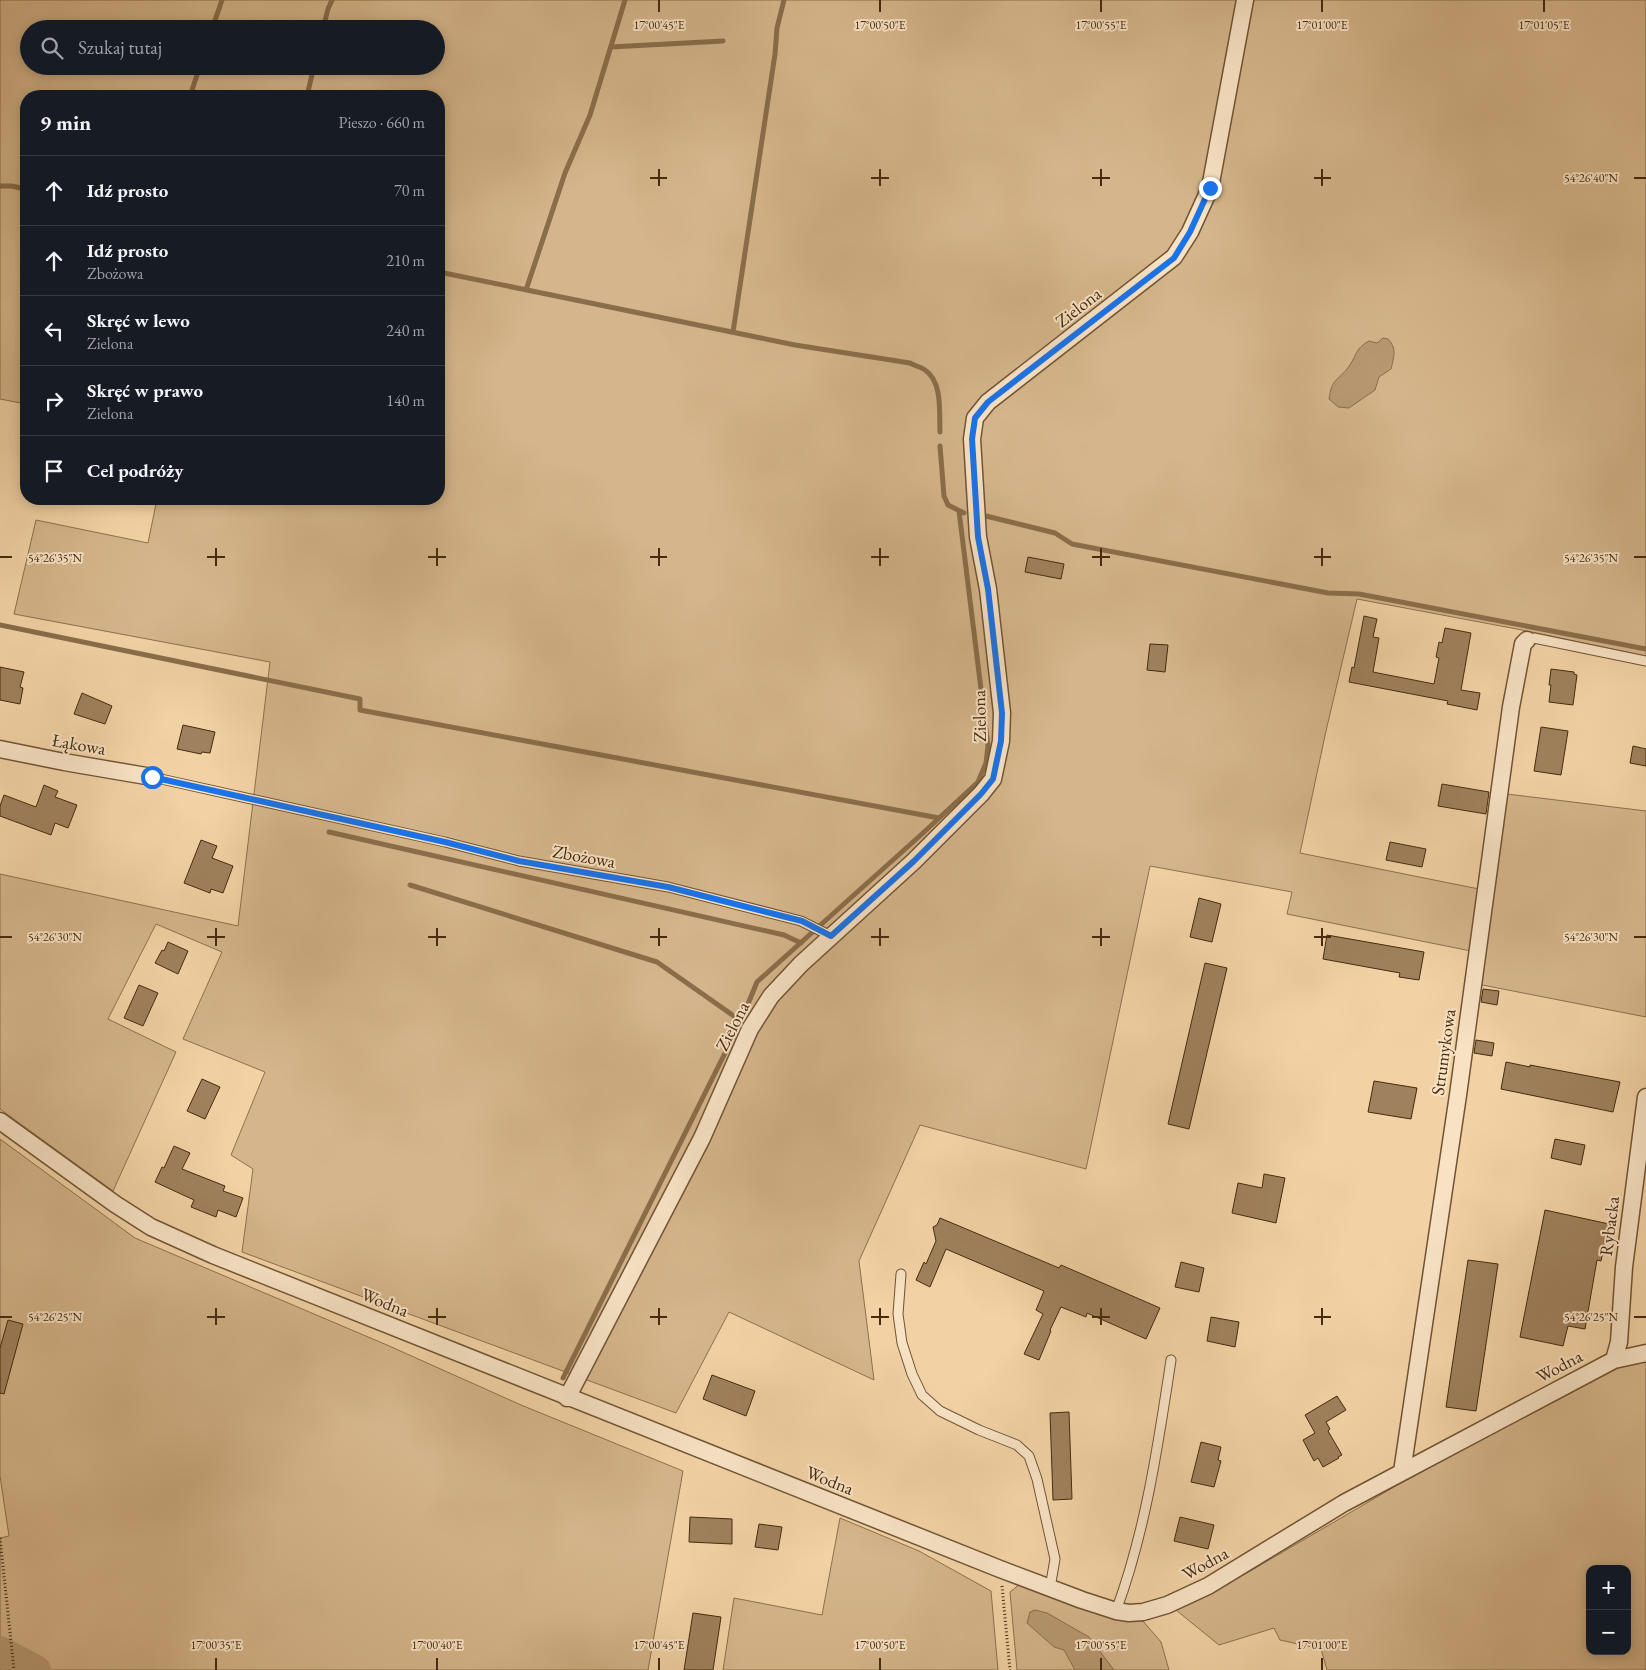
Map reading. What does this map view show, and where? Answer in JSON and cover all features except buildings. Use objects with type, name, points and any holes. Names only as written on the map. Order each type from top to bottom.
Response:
[{"type":"street","name":"Zielona","points":[[567,1398],[702,1138],[750,1029],[771,996],[800,964],[914,861],[981,794],[993,779],[1001,741],[1002,713],[988,589],[978,537],[972,439],[975,418],[988,402],[1174,258],[1190,232],[1210,188],[1245,0]]},
{"type":"street","name":"Strumykowa","points":[[1402,1472],[1458,1095],[1512,708],[1523,644],[1527,640]]},
{"type":"street","name":"Łąkowa","points":[[0,748],[64,762],[152,777]]},
{"type":"street","name":"Rybacka","points":[[1614,1360],[1619,1342],[1624,1267],[1646,1097]]},
{"type":"street","name":"Wodna","points":[[0,1121],[115,1204],[151,1227],[212,1255],[1000,1569],[1129,1614],[1168,1605],[1208,1586],[1344,1503],[1402,1472],[1614,1360],[1646,1352]]},
{"type":"lane","points":[[1527,640],[1534,638],[1646,661]]},
{"type":"lane","name":"Zbożowa","points":[[152,777],[445,842],[519,861],[668,887],[802,921],[831,936]]},
{"type":"lane","points":[[901,1274],[898,1314],[902,1343],[912,1374],[922,1395],[940,1411],[979,1430],[1017,1445],[1029,1456],[1038,1479],[1055,1558],[1050,1588]]},
{"type":"lane","points":[[1116,1611],[1129,1576],[1148,1501],[1172,1360]]},
{"type":"path","points":[[0,1538],[14,1670]]},
{"type":"path","points":[[1000,1569],[1010,1670]]},
{"type":"shaded area","points":[[0,0],[1646,0],[1646,656],[1522,630],[1357,599],[1300,853],[1479,889],[1471,951],[1287,914],[1292,892],[1150,866],[1086,1169],[920,1125],[859,1261],[874,1380],[729,1312],[676,1413],[242,1252],[253,1169],[231,1155],[265,1072],[183,1039],[222,952],[156,924],[108,1019],[176,1052],[113,1191],[0,1109],[0,874],[238,926],[270,662],[14,614],[36,520],[148,543],[156,505],[445,505],[445,90],[20,90],[20,403],[0,399]]},
{"type":"shaded area","points":[[1383,338],[1391,342],[1394,349],[1391,369],[1379,377],[1375,390],[1349,408],[1338,407],[1329,399],[1333,384],[1347,369],[1358,350],[1364,344],[1369,341],[1377,343]]},
{"type":"shaded area","points":[[1507,794],[1646,811],[1646,1017],[1477,984]]},
{"type":"shaded area","points":[[0,1139],[135,1238],[387,1345],[521,1405],[683,1471],[648,1670],[0,1670],[0,1538],[9,1536],[0,1476]]},
{"type":"shaded area","points":[[1646,1358],[1646,1670],[1327,1670],[1321,1649],[1280,1640],[1274,1628],[1219,1645],[1176,1610],[1211,1594],[1394,1487],[1617,1366]]},
{"type":"shaded area","points":[[840,1518],[919,1551],[991,1591],[998,1670],[723,1670],[734,1598],[822,1615]]},
{"type":"shaded area","points":[[1020,1584],[1095,1613],[1143,1621],[1161,1642],[1169,1670],[1017,1670],[1010,1592]]},
{"type":"shaded area","points":[[1035,1610],[1047,1613],[1089,1637],[1114,1670],[1075,1670],[1064,1650],[1054,1647],[1027,1623],[1030,1612]]},
{"type":"waterway","points":[[215,20],[222,0]]},
{"type":"waterway","points":[[325,20],[332,0]]},
{"type":"waterway","points":[[526,290],[565,173],[590,115],[625,0]]},
{"type":"waterway","points":[[733,332],[775,54],[777,28],[784,0]]},
{"type":"waterway","points":[[611,47],[723,41]]},
{"type":"waterway","points":[[192,90],[197,75]]},
{"type":"waterway","points":[[308,90],[312,75]]},
{"type":"waterway","points":[[0,186],[20,188]]},
{"type":"waterway","points":[[445,273],[795,345],[910,363],[925,370],[935,382],[940,407],[940,432]]},
{"type":"waterway","points":[[940,446],[944,496],[948,505],[964,513]]},
{"type":"waterway","points":[[563,1378],[741,1021],[757,982],[978,782],[986,763],[988,746],[959,511]]},
{"type":"waterway","points":[[986,516],[1055,533],[1072,544],[1328,593],[1359,594],[1646,649]]},
{"type":"waterway","points":[[0,625],[360,699],[360,710],[939,818]]},
{"type":"waterway","points":[[329,832],[784,935],[801,943]]},
{"type":"waterway","points":[[410,885],[657,962],[741,1021]]},
{"type":"waterway","points":[[0,1651],[36,1670]]},
{"type":"route","points":[[152,777],[445,842],[519,861],[668,887],[802,921],[831,936],[914,861],[981,794],[993,779],[1001,741],[1002,713],[988,589],[978,537],[972,439],[975,418],[988,402],[1174,258],[1190,232],[1210,188]]}]
